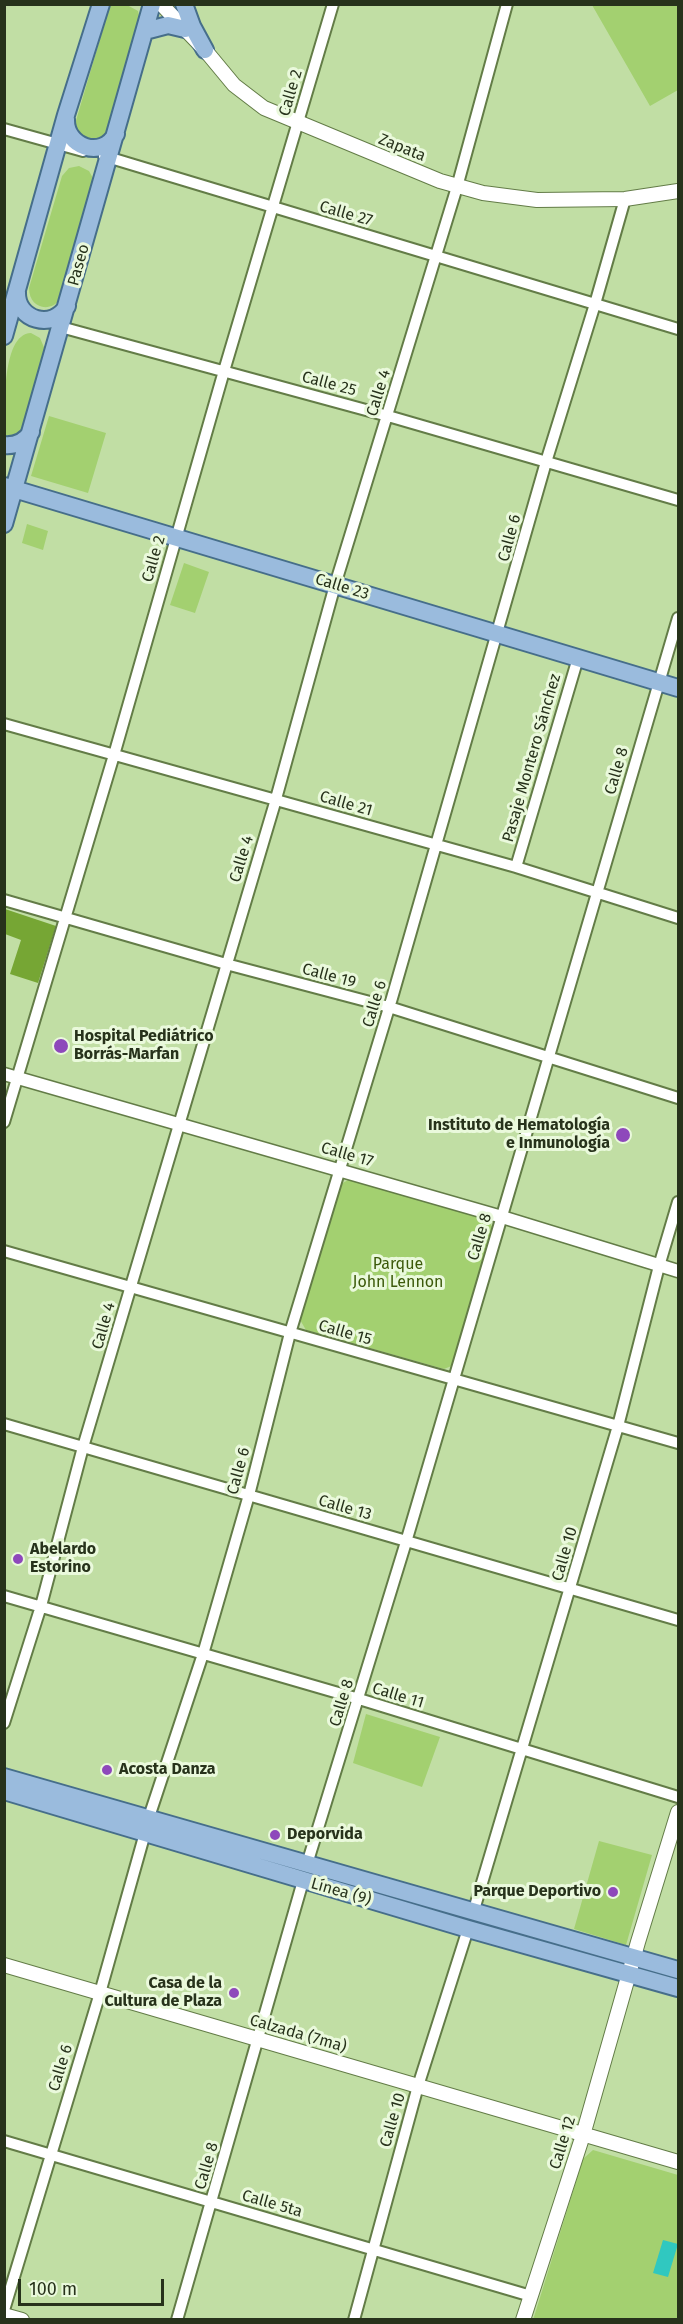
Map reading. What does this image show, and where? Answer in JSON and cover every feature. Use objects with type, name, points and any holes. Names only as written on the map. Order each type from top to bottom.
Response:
[{"type":"main road","points":[[4,337],[8,311],[17,288],[66,115],[95,23],[98,4]]},
{"type":"main road","name":"Paseo","points":[[4,524],[10,488],[34,428],[153,4]]},
{"type":"main road","name":"Zapata","points":[[161,4],[205,50],[240,92],[264,108],[457,187],[510,198],[537,200],[625,199],[678,191]]},
{"type":"main road","points":[[184,4],[192,26],[205,50]]},
{"type":"main road","points":[[145,31],[168,26],[185,29]]},
{"type":"main road","points":[[66,115],[65,123],[71,138],[85,147],[93,148],[108,143],[118,129]]},
{"type":"main road","points":[[53,164],[66,152],[84,151],[98,160],[103,168],[104,178]]},
{"type":"main road","points":[[17,288],[16,296],[23,311],[36,320],[44,321],[59,316],[69,303]]},
{"type":"main road","points":[[4,337],[16,327],[34,326],[49,336],[55,352]]},
{"type":"main road","points":[[4,446],[16,445],[23,441],[34,428]]},
{"type":"main road","name":"Calle 23","points":[[10,488],[678,688]]},
{"type":"main road","name":"Línea (9)","points":[[4,1777],[303,1881],[678,1988]]},
{"type":"main road","name":"Línea (9)","points":[[4,1791],[307,1864],[678,1970]]},
{"type":"main road","points":[[634,1958],[678,1812]]},
{"type":"main road","name":"Calle 12","points":[[524,2319],[583,2135],[634,1958]]},
{"type":"main road","name":"Calzada (7ma)","points":[[4,1965],[678,2162]]},
{"type":"main road","points":[[4,2313],[22,2319]]},
{"type":"street","name":"Calle 2","points":[[4,1122],[114,755],[224,371],[333,4]]},
{"type":"street","name":"Calle 4","points":[[4,1723],[275,800],[335,585],[457,187],[507,4]]},
{"type":"street","name":"Calle 27","points":[[4,129],[110,158],[678,328]]},
{"type":"street","name":"Calle 6","points":[[4,2313],[100,1993],[147,1825],[203,1654],[249,1495],[290,1333],[389,1007],[546,462],[625,199]]},
{"type":"street","name":"Calle 25","points":[[8,311],[388,416],[678,500]]},
{"type":"street","name":"Calle 8","points":[[307,1864],[406,1542],[678,618]]},
{"type":"street","name":"Pasaje Montero Sánchez","points":[[516,867],[578,658]]},
{"type":"street","name":"Calle 21","points":[[4,724],[516,867],[678,918]]},
{"type":"street","name":"Calle 19","points":[[4,900],[226,964],[389,1007],[678,1098]]},
{"type":"street","name":"Calle 17","points":[[4,1074],[502,1217],[678,1271]]},
{"type":"street","name":"Calle 10","points":[[474,1913],[618,1426],[678,1202]]},
{"type":"street","name":"Calle 15","points":[[4,1251],[678,1443]]},
{"type":"street","name":"Calle 13","points":[[4,1424],[678,1620]]},
{"type":"street","name":"Calle 11","points":[[4,1596],[359,1699],[678,1797]]},
{"type":"street","name":"Calle 8","points":[[177,2319],[303,1881]]},
{"type":"street","name":"Calle 10","points":[[354,2319],[418,2086],[468,1929]]},
{"type":"street","name":"Calle 5ta","points":[[4,2141],[531,2296]]},
{"type":"green space","points":[[110,5],[127,5],[138,11],[140,21],[107,134],[94,144],[76,134],[75,124]]},
{"type":"green space","points":[[592,5],[678,5],[678,90],[650,106]]},
{"type":"green space","points":[[79,166],[89,171],[94,180],[61,298],[51,306],[41,306],[32,300],[29,288],[62,176],[69,168]]},
{"type":"green space","points":[[31,333],[40,338],[46,352],[23,431],[20,436],[5,441],[5,396],[9,361],[21,337]]},
{"type":"green space","points":[[49,416],[106,433],[88,493],[31,476]]},
{"type":"green space","points":[[27,524],[48,531],[43,550],[22,543]]},
{"type":"green space","points":[[184,563],[209,572],[195,613],[170,605]]},
{"type":"green space","points":[[5,909],[56,926],[38,983],[10,974],[21,940],[5,934]]},
{"type":"green space","name":"Parque John Lennon","points":[[350,1179],[487,1219],[495,1231],[454,1365],[444,1369],[306,1330],[299,1318],[339,1185]]},
{"type":"green space","points":[[366,1714],[440,1737],[422,1787],[353,1763]]},
{"type":"green space","name":"Parque Deportivo","points":[[599,1841],[652,1855],[626,1945],[574,1929]]},
{"type":"green space","points":[[593,2150],[678,2175],[678,2319],[533,2320],[583,2159]]},
{"type":"water","points":[[663,2240],[678,2244],[668,2277],[653,2273]]},
{"type":"place","name":"Hospital Pediátrico Borrás-Marfan","points":[[61,1046]]},
{"type":"place","name":"Instituto de Hematología e Inmunología","points":[[623,1135]]},
{"type":"place","name":"Abelardo Estorino","points":[[18,1559]]},
{"type":"place","name":"Acosta Danza","points":[[107,1770]]},
{"type":"place","name":"Deporvida","points":[[275,1835]]},
{"type":"place","name":"Parque Deportivo","points":[[613,1892]]},
{"type":"place","name":"Casa de la Cultura de Plaza","points":[[234,1993]]}]
